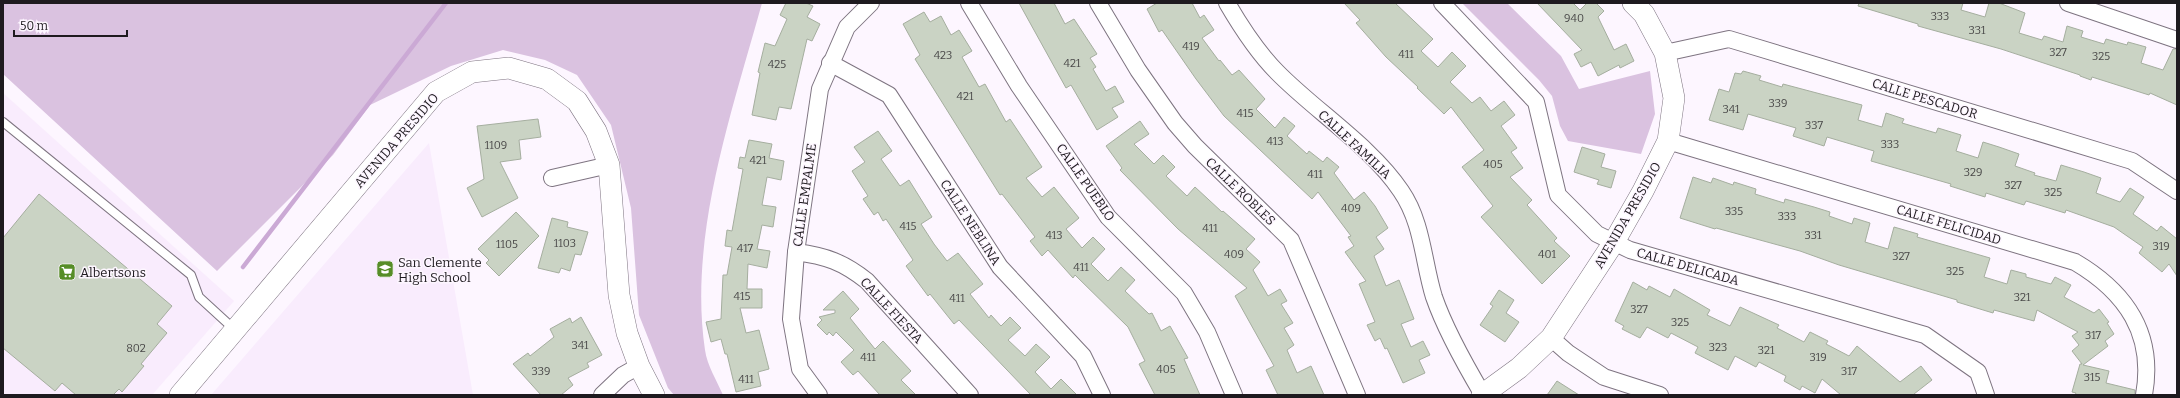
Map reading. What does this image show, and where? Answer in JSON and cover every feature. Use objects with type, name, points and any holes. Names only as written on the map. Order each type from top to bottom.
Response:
[{"type":"street","name":"CALLE EMPALME","points":[[819,395],[800,369],[791,319],[796,252],[820,89],[830,63],[847,27],[870,3]]},
{"type":"street","name":"CALLE PUEBLO","points":[[969,3],[1019,86],[1108,217],[1184,293],[1207,332],[1234,395]]},
{"type":"street","name":"CALLE ROBLES","points":[[1098,3],[1138,70],[1175,123],[1195,146],[1291,240],[1357,395]]},
{"type":"street","name":"CALLE FAMILIA","points":[[1227,3],[1260,53],[1276,71],[1376,162],[1402,192],[1415,219],[1426,256],[1435,299],[1483,395]]},
{"type":"street","name":"CALLE DELICADA","points":[[1442,3],[1536,102],[1558,195],[1597,234],[1630,250],[1925,335],[1978,372],[1986,395]]},
{"type":"street","name":"AVENIDA PRESIDIO","points":[[1483,395],[1519,368],[1551,338],[1614,242],[1644,191],[1668,141],[1674,98],[1664,52],[1644,14],[1633,3]]},
{"type":"street","points":[[2068,3],[2177,40]]},
{"type":"street","name":"CALLE PESCADOR","points":[[1664,52],[1729,39],[2132,161],[2177,191]]},
{"type":"street","name":"CALLE NEBLINA","points":[[830,63],[889,95],[1000,266],[1083,356],[1102,395]]},
{"type":"street","name":"AVENIDA PRESIDIO","points":[[180,395],[436,92],[472,72],[509,68],[547,79],[578,101],[596,131],[609,165],[619,295],[627,333],[639,366],[654,395]]},
{"type":"street","name":"CALLE FELICIDAD","points":[[1668,141],[2075,262],[2097,275],[2114,291],[2126,304],[2138,323],[2145,358],[2144,395]]},
{"type":"street","points":[[552,178],[609,165]]},
{"type":"street","name":"CALLE FIESTA","points":[[796,252],[831,258],[850,267],[867,281],[970,395]]},
{"type":"street","points":[[1551,338],[1568,353],[1604,377],[1660,395]]},
{"type":"street","points":[[602,395],[623,375],[639,366]]},
{"type":"lane","points":[[3,122],[191,275],[199,297],[234,330]]},
{"type":"shaded area","points":[[3,3],[762,3],[726,131],[716,175],[708,219],[703,263],[701,307],[705,350],[710,367],[723,395],[674,395],[668,388],[639,315],[631,208],[611,125],[577,75],[545,60],[503,50],[451,66],[370,105],[333,155],[217,271],[3,74]]},
{"type":"shaded area","points":[[1462,3],[1507,3],[1561,56],[1579,89],[1650,71],[1655,114],[1641,154],[1568,141],[1560,126],[1552,96],[1539,80]]},
{"type":"shaded area","points":[[3,93],[234,301],[152,395],[3,395]]},
{"type":"shaded area","name":"San Clemente High School","points":[[429,143],[473,395],[211,395]]},
{"type":"building","points":[[786,3],[806,3],[813,6],[807,17],[820,24],[812,41],[807,39],[791,109],[779,107],[776,120],[752,115],[760,73],[758,72],[765,43],[775,46],[787,19],[780,15]]},
{"type":"building","points":[[1019,3],[1054,3],[1065,24],[1074,19],[1097,54],[1090,58],[1096,67],[1093,69],[1106,91],[1115,86],[1124,102],[1112,108],[1118,117],[1097,130],[1071,85],[1066,88]]},
{"type":"building","points":[[1157,3],[1192,3],[1200,18],[1204,15],[1214,30],[1202,38],[1219,61],[1220,60],[1232,75],[1239,70],[1265,99],[1256,109],[1275,128],[1284,117],[1295,126],[1287,136],[1307,154],[1309,151],[1323,162],[1327,157],[1339,167],[1334,173],[1354,200],[1364,192],[1375,206],[1388,228],[1376,237],[1384,249],[1374,256],[1386,286],[1399,280],[1414,319],[1401,324],[1411,347],[1423,341],[1430,355],[1419,360],[1425,373],[1403,383],[1387,348],[1385,349],[1380,338],[1375,341],[1367,325],[1375,322],[1359,284],[1366,281],[1345,252],[1354,246],[1348,237],[1351,236],[1318,192],[1312,199],[1224,116],[1162,30],[1159,32],[1147,9]]},
{"type":"building","points":[[1344,3],[1395,3],[1433,39],[1421,51],[1438,67],[1452,52],[1466,66],[1450,82],[1472,103],[1480,97],[1491,111],[1504,101],[1515,115],[1501,126],[1517,148],[1511,152],[1523,168],[1510,177],[1532,200],[1527,205],[1557,238],[1554,241],[1570,256],[1542,284],[1481,217],[1493,206],[1462,167],[1484,150],[1451,107],[1444,114],[1386,57],[1356,23],[1360,20]]},
{"type":"building","points":[[1537,3],[1573,3],[1580,10],[1587,3],[1596,3],[1604,11],[1598,17],[1614,50],[1626,44],[1634,61],[1620,68],[1619,65],[1598,76],[1591,62],[1581,67],[1574,54],[1582,50]]},
{"type":"building","points":[[1859,3],[1963,3],[1961,10],[1985,17],[1989,3],[1999,3],[2025,13],[2019,33],[2042,40],[2044,36],[2063,42],[2067,26],[2083,31],[2081,37],[2104,44],[2106,39],[2127,45],[2128,42],[2146,47],[2141,63],[2163,70],[2173,49],[2177,49],[2177,105],[2150,93],[2149,95],[2092,77],[2091,80],[2001,49],[1918,26],[1918,24],[1858,6]]},
{"type":"building","points":[[924,12],[930,22],[941,16],[951,35],[959,30],[972,51],[962,57],[979,87],[985,84],[1006,122],[1010,119],[1042,167],[1026,178],[1042,197],[1054,187],[1079,218],[1066,229],[1082,248],[1093,237],[1105,249],[1091,264],[1108,281],[1121,267],[1135,280],[1125,291],[1149,314],[1152,313],[1161,331],[1170,326],[1188,358],[1184,359],[1200,395],[1155,395],[1139,364],[1145,361],[1128,327],[1075,275],[1073,278],[1048,250],[1042,256],[1030,241],[1035,237],[1002,194],[1000,195],[915,59],[920,55],[903,24]]},
{"type":"building","points":[[1743,71],[1761,76],[1759,80],[1782,87],[1783,84],[1862,105],[1858,120],[1882,127],[1886,113],[1904,119],[1902,123],[1936,133],[1938,128],[1961,135],[1956,151],[1978,158],[1983,142],[2019,154],[2015,166],[2035,173],[2034,175],[2056,181],[2061,165],[2084,172],[2101,178],[2096,193],[2120,202],[2130,188],[2144,197],[2133,214],[2157,231],[2161,226],[2177,239],[2177,276],[2169,264],[2162,272],[2139,253],[2143,247],[2114,227],[2066,210],[2065,213],[2026,201],[2024,205],[1986,193],[1985,197],[1950,186],[1951,184],[1871,161],[1874,151],[1827,137],[1824,146],[1793,136],[1796,128],[1748,114],[1743,130],[1709,120],[1719,89],[1729,92],[1735,73],[1741,74]]},
{"type":"building","points":[[538,119],[541,137],[519,140],[521,159],[500,162],[518,198],[482,217],[467,188],[484,179],[477,126]]},
{"type":"building","points":[[1140,121],[1149,134],[1134,144],[1154,164],[1163,155],[1175,167],[1166,176],[1187,196],[1195,187],[1222,212],[1223,211],[1255,239],[1246,249],[1260,262],[1253,270],[1268,296],[1280,289],[1287,301],[1281,304],[1293,323],[1284,328],[1294,345],[1287,350],[1297,373],[1311,366],[1324,395],[1278,395],[1266,370],[1274,366],[1235,296],[1247,288],[1178,229],[1120,170],[1122,168],[1106,146]]},
{"type":"building","points":[[878,131],[892,151],[881,159],[900,186],[909,180],[932,217],[921,224],[934,244],[947,261],[958,253],[983,284],[970,294],[989,318],[991,315],[1001,326],[1010,317],[1021,328],[1008,340],[1025,356],[1036,344],[1050,357],[1035,372],[1051,389],[1061,379],[1077,395],[1031,395],[959,320],[954,324],[930,294],[928,296],[906,266],[913,260],[886,219],[883,221],[878,212],[874,215],[863,199],[868,196],[852,171],[865,162],[854,147]]},
{"type":"building","points":[[749,140],[772,144],[769,158],[784,161],[781,180],[767,177],[762,205],[776,207],[773,227],[762,225],[757,249],[770,251],[767,268],[748,264],[747,289],[762,289],[762,308],[740,308],[746,333],[759,330],[769,369],[758,372],[761,386],[736,392],[727,354],[725,354],[721,339],[711,342],[706,322],[721,319],[723,275],[727,275],[732,247],[725,246],[727,230],[732,231],[743,169],[738,168],[740,157],[745,158]]},
{"type":"building","points":[[1582,147],[1605,154],[1601,167],[1616,171],[1611,188],[1597,184],[1599,180],[1574,172]]},
{"type":"building","points":[[1693,177],[1711,183],[1713,178],[1733,185],[1734,182],[1756,189],[1755,194],[1784,203],[1785,199],[1814,207],[1830,212],[1829,216],[1852,224],[1854,218],[1870,223],[1865,242],[1888,249],[1894,227],[1918,234],[1917,237],[1990,258],[1984,277],[2007,284],[2011,270],[2026,274],[2026,277],[2051,284],[2055,277],[2071,285],[2064,297],[2094,313],[2099,309],[2109,322],[2107,323],[2114,334],[2105,341],[2108,346],[2083,365],[2109,371],[2106,383],[2135,390],[2135,395],[2075,395],[2076,393],[2072,392],[2080,364],[2082,364],[2072,351],[2079,345],[2072,336],[2078,332],[2037,310],[2034,321],[1994,310],[1993,313],[1957,302],[1957,300],[1839,265],[1800,251],[1716,228],[1715,229],[1680,218]]},
{"type":"building","name":"Albertsons","points":[[39,194],[172,306],[157,324],[167,333],[141,364],[144,366],[122,392],[119,389],[113,395],[76,395],[62,383],[55,391],[3,348],[3,238]]},
{"type":"building","points":[[516,212],[539,236],[499,276],[486,263],[489,260],[478,249]]},
{"type":"building","points":[[552,218],[568,222],[567,227],[588,232],[581,255],[575,254],[570,271],[561,268],[559,273],[538,268]]},
{"type":"building","points":[[1633,282],[1647,290],[1649,286],[1670,297],[1674,289],[1710,310],[1707,315],[1730,326],[1740,307],[1779,325],[1777,328],[1804,342],[1810,332],[1828,341],[1826,344],[1849,356],[1857,346],[1900,382],[1921,366],[1932,380],[1914,394],[1915,395],[1841,395],[1822,379],[1815,393],[1802,386],[1800,390],[1784,381],[1786,376],[1759,362],[1756,367],[1735,356],[1728,370],[1695,353],[1698,347],[1671,333],[1668,338],[1647,327],[1640,338],[1622,329],[1624,326],[1615,321]]},
{"type":"building","points":[[1499,290],[1514,300],[1506,313],[1519,322],[1505,342],[1480,325],[1493,306],[1490,304]]},
{"type":"building","points":[[843,291],[859,309],[850,318],[875,349],[883,341],[911,371],[901,380],[916,395],[880,395],[858,371],[853,375],[841,362],[854,350],[836,332],[833,336],[829,332],[827,335],[817,325],[822,320],[819,317],[835,313],[835,310],[823,310]]},
{"type":"building","points":[[581,317],[602,355],[587,363],[589,367],[568,378],[573,385],[561,395],[541,395],[513,364],[528,353],[530,356],[554,337],[550,329],[570,318],[572,323]]},
{"type":"building","points":[[1557,381],[1579,395],[1547,395]]},
{"type":"waterway","points":[[243,267],[446,3]]},
{"type":"place","name":"San Clemente High School","points":[[385,269]]},
{"type":"place","name":"Albertsons","points":[[67,272]]}]
